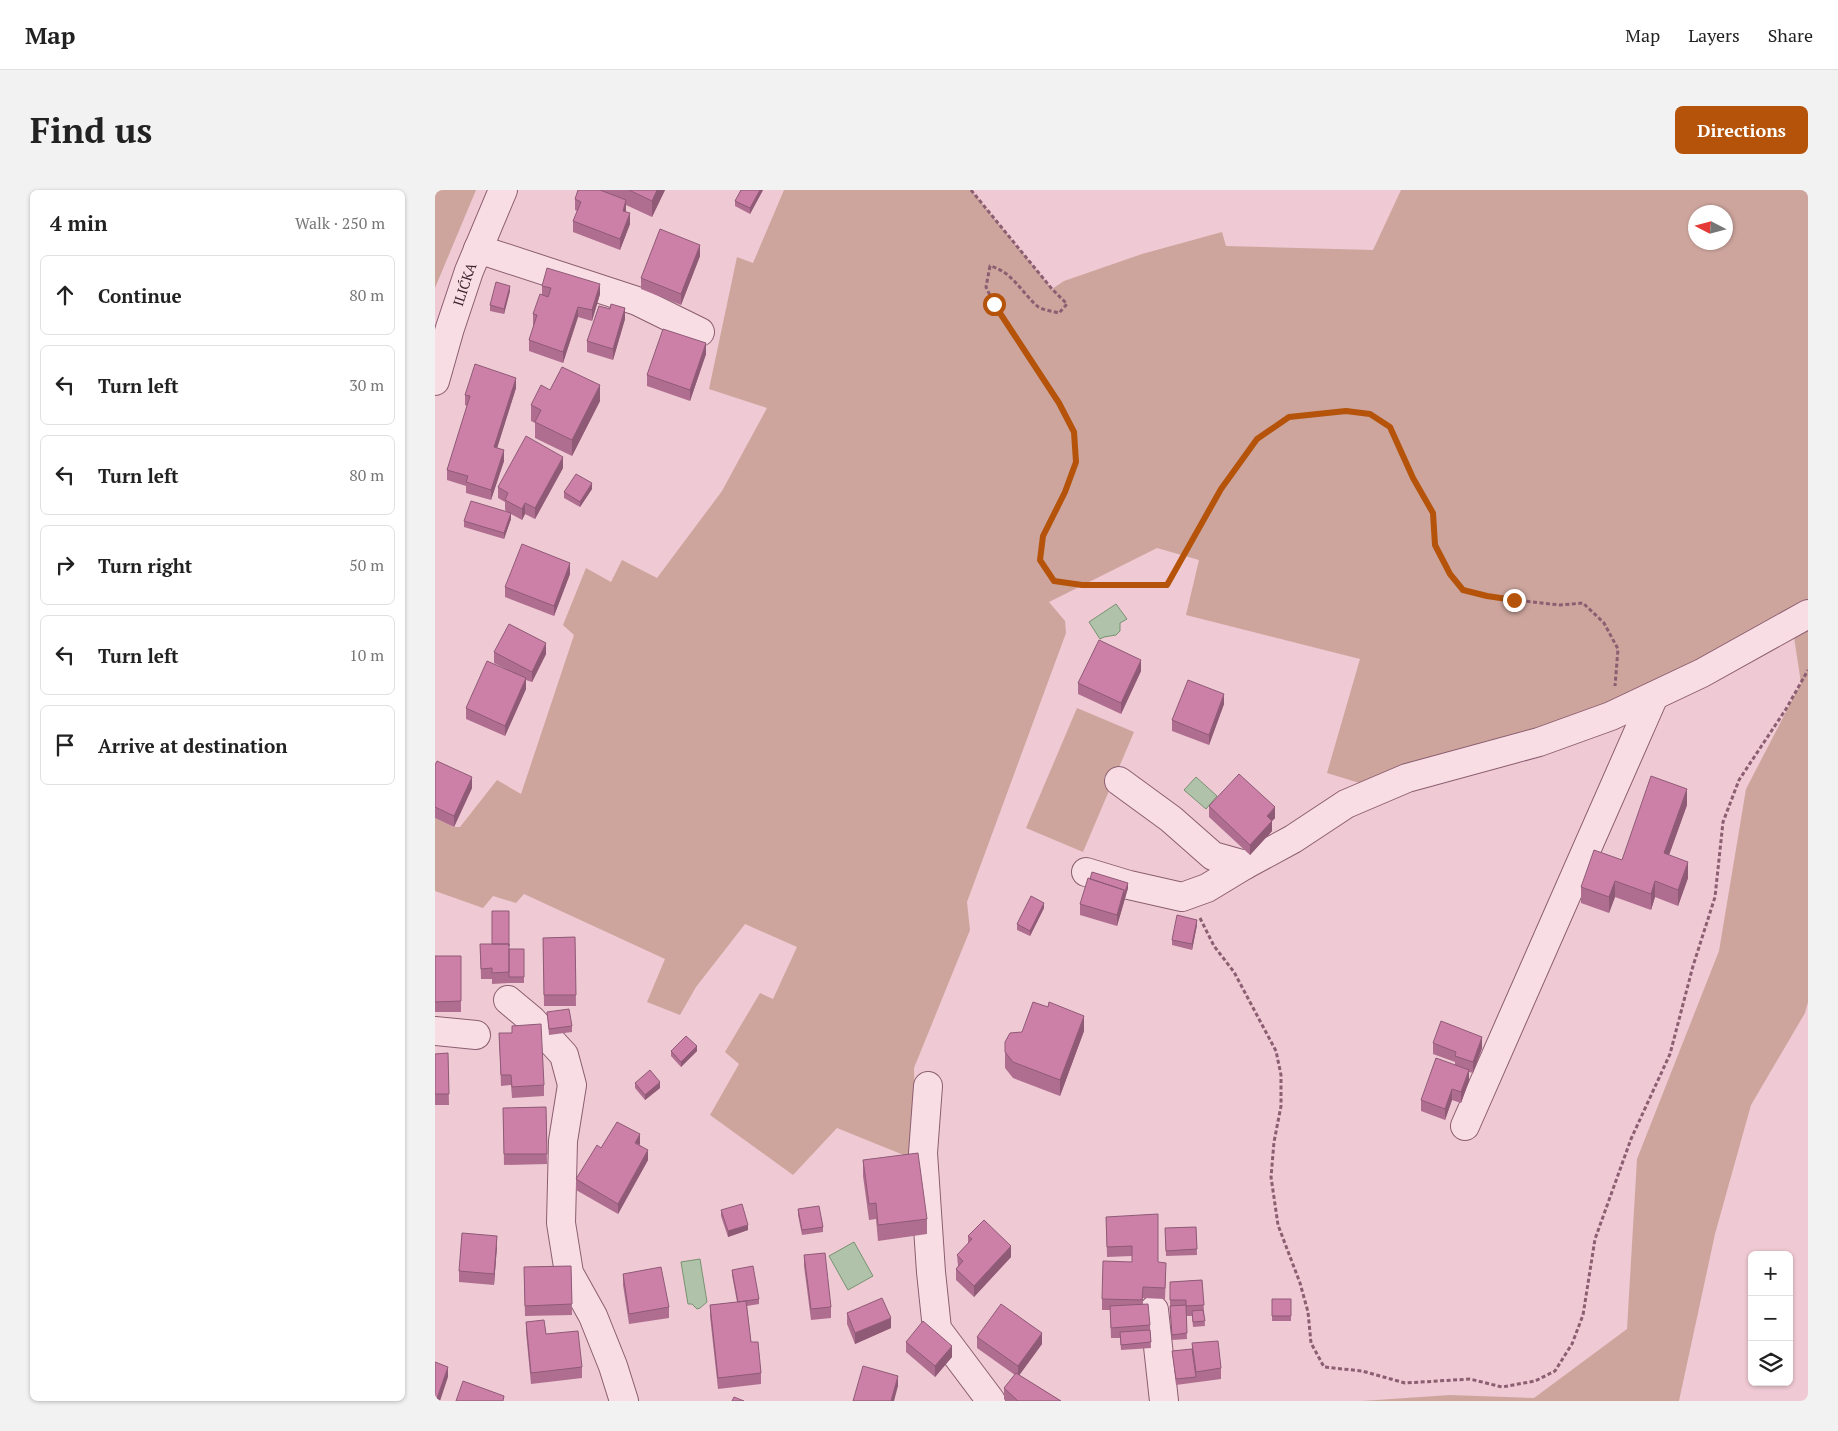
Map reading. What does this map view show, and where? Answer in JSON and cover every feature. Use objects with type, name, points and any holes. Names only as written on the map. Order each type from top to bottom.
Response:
[{"type":"street","name":"ILIĆKA","points":[[435,381],[452,320],[477,249],[503,190]]},
{"type":"street","points":[[477,249],[637,301],[701,332]]},
{"type":"street","points":[[1086,872],[1129,885],[1182,897],[1207,888],[1293,838],[1346,804],[1407,778],[1539,742],[1611,716],[1702,673],[1808,614]]},
{"type":"street","points":[[1465,1126],[1654,696]]},
{"type":"street","points":[[1119,781],[1171,819],[1213,856],[1245,865]]},
{"type":"street","points":[[508,1000],[532,1020],[564,1055],[573,1085],[563,1141],[561,1224],[569,1273],[593,1316],[613,1366],[624,1401]]},
{"type":"street","points":[[435,1031],[476,1035]]},
{"type":"street","points":[[928,1086],[923,1153],[937,1329],[991,1401]]},
{"type":"street","points":[[1154,1310],[1164,1401]]},
{"type":"path","points":[[971,190],[1052,289],[1067,304],[1059,313],[1037,307],[1000,268],[990,266],[986,287],[994,304],[1059,403],[1074,432],[1076,462],[1065,492],[1043,536],[1040,560],[1054,581],[1082,585],[1167,585],[1221,489],[1257,439],[1289,417],[1346,411],[1370,414],[1390,427],[1413,478],[1433,513],[1435,545],[1450,574],[1463,590],[1487,596],[1559,605],[1583,603],[1604,623],[1618,649],[1611,716]]},
{"type":"shaded area","points":[[435,190],[476,190],[435,288]]},
{"type":"shaded area","points":[[784,190],[971,190],[1052,289],[1064,281],[1142,254],[1222,232],[1226,246],[1373,250],[1401,190],[1808,190],[1808,1002],[1805,1013],[1751,1105],[1715,1234],[1679,1401],[1362,1401],[1450,1395],[1534,1398],[1627,1329],[1637,1159],[1719,951],[1746,789],[1801,683],[1794,637],[1392,793],[1327,773],[1360,659],[1186,615],[1199,560],[1157,548],[1049,602],[1065,621],[1066,633],[967,902],[970,930],[914,1068],[916,1160],[837,1128],[793,1175],[710,1115],[739,1064],[725,1052],[760,993],[773,999],[797,947],[745,924],[696,987],[680,1015],[647,1002],[665,959],[524,894],[516,903],[493,896],[483,908],[435,891],[435,818],[454,827],[460,827],[497,780],[521,794],[574,635],[563,625],[586,568],[611,582],[622,560],[657,578],[722,491],[767,408],[709,389],[737,257],[753,263]]},
{"type":"shaded area","points":[[1116,604],[1127,619],[1120,623],[1120,631],[1116,635],[1100,639],[1089,622]]},
{"type":"shaded area","points":[[1077,708],[1134,732],[1083,852],[1026,828]]},
{"type":"shaded area","points":[[1196,777],[1217,796],[1206,809],[1184,790]]},
{"type":"shaded area","points":[[854,1242],[873,1276],[848,1290],[829,1256]]},
{"type":"shaded area","points":[[700,1259],[707,1302],[697,1309],[692,1304],[688,1304],[681,1262]]},
{"type":"building","points":[[578,190],[600,190],[626,200],[623,211],[630,213],[620,239],[573,221],[581,202],[575,199]]},
{"type":"building","points":[[629,190],[657,190],[652,201]]},
{"type":"building","points":[[741,190],[760,190],[750,208],[735,201]]},
{"type":"building","points":[[660,229],[700,245],[681,294],[641,278]]},
{"type":"building","points":[[547,268],[600,284],[592,310],[578,307],[563,352],[529,340],[537,315],[533,314],[540,294],[548,297],[551,288],[542,286]]},
{"type":"building","points":[[496,282],[510,286],[504,309],[490,305]]},
{"type":"building","points":[[611,304],[625,308],[613,349],[587,341],[599,306],[610,309]]},
{"type":"building","points":[[663,329],[706,343],[690,390],[647,375]]},
{"type":"building","points":[[475,364],[516,378],[494,447],[504,450],[491,490],[466,482],[468,476],[447,470],[470,396],[465,395]]},
{"type":"building","points":[[562,367],[600,385],[572,440],[535,422],[541,410],[531,405],[541,385],[550,390]]},
{"type":"building","points":[[526,436],[563,457],[535,508],[525,503],[522,509],[505,500],[508,493],[498,487]]},
{"type":"building","points":[[576,474],[592,483],[580,502],[564,492]]},
{"type":"building","points":[[471,501],[511,513],[504,533],[464,521]]},
{"type":"building","points":[[522,544],[570,563],[554,606],[505,587]]},
{"type":"building","points":[[509,624],[546,643],[532,672],[494,652]]},
{"type":"building","points":[[1099,640],[1141,660],[1121,703],[1078,683]]},
{"type":"building","points":[[487,661],[526,678],[505,726],[466,708]]},
{"type":"building","points":[[1188,680],[1224,694],[1209,735],[1172,720]]},
{"type":"building","points":[[437,761],[472,777],[454,816],[435,807],[435,765]]},
{"type":"building","points":[[1239,774],[1275,807],[1267,816],[1272,821],[1250,845],[1209,806]]},
{"type":"building","points":[[1651,776],[1687,789],[1664,853],[1688,862],[1678,890],[1655,881],[1651,894],[1615,881],[1609,897],[1581,887],[1594,850],[1622,860]]},
{"type":"building","points":[[1092,872],[1128,883],[1124,895],[1124,890],[1090,879]]},
{"type":"building","points":[[1088,878],[1124,890],[1117,915],[1080,904]]},
{"type":"building","points":[[1031,896],[1044,903],[1030,931],[1017,924]]},
{"type":"building","points":[[492,911],[509,911],[509,944],[492,944]]},
{"type":"building","points":[[1177,915],[1197,920],[1192,944],[1172,940]]},
{"type":"building","points":[[575,937],[576,995],[544,995],[543,938]]},
{"type":"building","points":[[480,944],[509,944],[509,972],[492,973],[492,968],[481,969]]},
{"type":"building","points":[[509,949],[524,949],[524,977],[509,977]]},
{"type":"building","points":[[435,956],[461,956],[461,1001],[435,1002]]},
{"type":"building","points":[[1033,1002],[1048,1007],[1049,1002],[1084,1016],[1060,1080],[1013,1062],[1005,1052],[1005,1042],[1010,1033],[1022,1032]]},
{"type":"building","points":[[569,1009],[572,1026],[549,1029],[547,1012]]},
{"type":"building","points":[[1441,1021],[1482,1037],[1473,1062],[1455,1056],[1456,1052],[1433,1043]]},
{"type":"building","points":[[541,1024],[544,1085],[512,1087],[511,1075],[501,1075],[499,1033],[512,1033],[512,1026]]},
{"type":"building","points":[[686,1036],[697,1046],[681,1062],[671,1051]]},
{"type":"building","points":[[448,1053],[449,1094],[435,1094],[435,1054]]},
{"type":"building","points":[[1436,1058],[1469,1070],[1461,1092],[1452,1089],[1445,1109],[1421,1100]]},
{"type":"building","points":[[650,1070],[660,1082],[645,1095],[635,1083]]},
{"type":"building","points":[[546,1107],[547,1154],[504,1154],[503,1108]]},
{"type":"building","points":[[617,1122],[640,1134],[635,1143],[648,1150],[618,1204],[576,1179],[597,1145],[601,1148]]},
{"type":"building","points":[[918,1153],[927,1219],[878,1225],[876,1203],[869,1204],[863,1160]]},
{"type":"building","points":[[742,1204],[748,1225],[728,1231],[721,1210]]},
{"type":"building","points":[[819,1206],[823,1227],[802,1230],[798,1209]]},
{"type":"building","points":[[1158,1214],[1158,1262],[1166,1263],[1165,1288],[1143,1287],[1142,1300],[1102,1299],[1103,1261],[1132,1262],[1132,1246],[1107,1247],[1106,1217]]},
{"type":"building","points":[[984,1220],[1011,1246],[974,1286],[956,1269],[963,1261],[957,1255],[972,1239],[968,1236]]},
{"type":"building","points":[[1196,1227],[1197,1249],[1166,1251],[1165,1228]]},
{"type":"building","points":[[462,1233],[497,1236],[494,1274],[459,1271]]},
{"type":"building","points":[[825,1253],[831,1307],[811,1309],[804,1255]]},
{"type":"building","points":[[571,1266],[572,1304],[525,1306],[524,1267]]},
{"type":"building","points":[[753,1266],[759,1299],[738,1302],[732,1270]]},
{"type":"building","points":[[661,1267],[669,1307],[629,1314],[623,1274]]},
{"type":"building","points":[[1202,1280],[1204,1305],[1186,1306],[1186,1300],[1170,1300],[1170,1282]]},
{"type":"building","points":[[882,1298],[891,1318],[855,1333],[847,1313]]},
{"type":"building","points":[[1272,1299],[1291,1299],[1291,1316],[1272,1316]]},
{"type":"building","points":[[746,1301],[751,1342],[758,1342],[761,1373],[718,1378],[710,1305]]},
{"type":"building","points":[[1001,1304],[1042,1333],[1018,1366],[977,1337]]},
{"type":"building","points":[[1148,1304],[1150,1325],[1111,1328],[1110,1306]]},
{"type":"building","points":[[1186,1305],[1187,1333],[1172,1335],[1170,1306]]},
{"type":"building","points":[[1203,1310],[1205,1321],[1193,1322],[1192,1311]]},
{"type":"building","points":[[544,1320],[546,1334],[578,1331],[582,1367],[531,1373],[526,1322]]},
{"type":"building","points":[[923,1321],[952,1346],[935,1366],[906,1342]]},
{"type":"building","points":[[1150,1330],[1151,1342],[1121,1345],[1120,1332]]},
{"type":"building","points":[[1218,1341],[1221,1368],[1196,1372],[1192,1343]]},
{"type":"building","points":[[1192,1349],[1196,1377],[1176,1379],[1172,1351]]},
{"type":"building","points":[[435,1362],[448,1367],[436,1401],[435,1401]]},
{"type":"building","points":[[863,1366],[898,1376],[891,1401],[853,1401]]},
{"type":"building","points":[[1016,1373],[1061,1401],[1018,1401],[1004,1388]]},
{"type":"building","points":[[463,1381],[504,1396],[503,1401],[456,1401]]},
{"type":"building","points":[[734,1397],[744,1401],[732,1401]]},
{"type":"route","points":[[994,304],[1059,403],[1074,432],[1076,462],[1065,492],[1043,536],[1040,560],[1054,581],[1082,585],[1167,585],[1221,489],[1257,439],[1289,417],[1346,411],[1370,414],[1390,427],[1413,478],[1433,513],[1435,545],[1450,574],[1463,590],[1514,600]]}]
